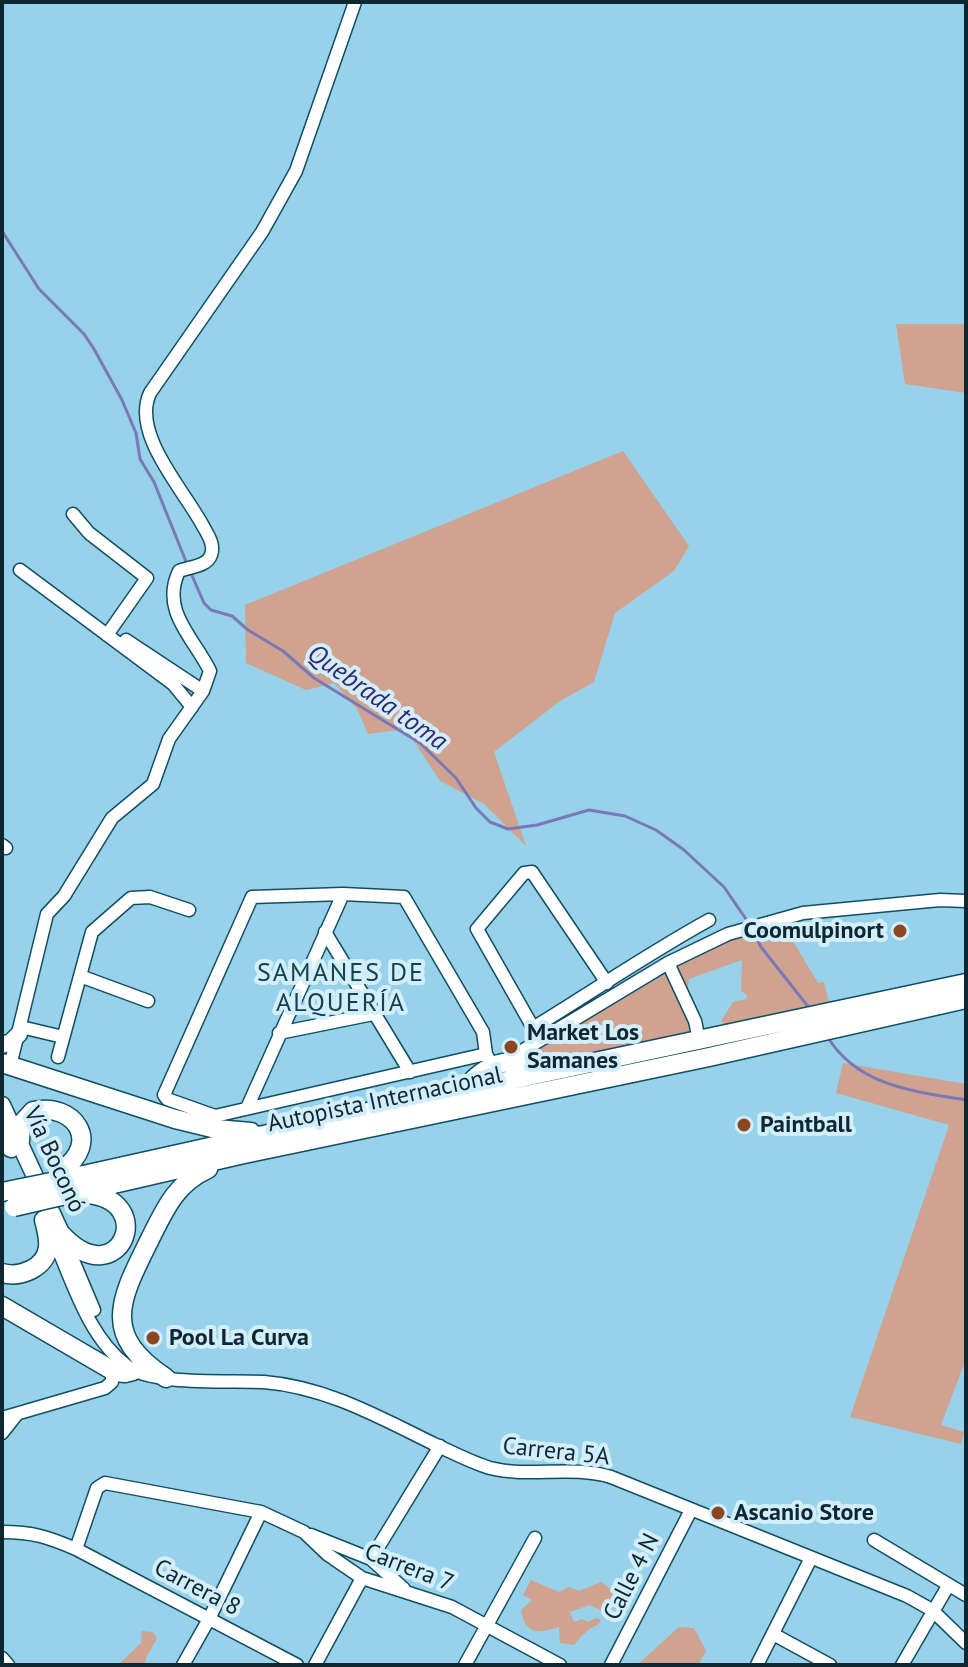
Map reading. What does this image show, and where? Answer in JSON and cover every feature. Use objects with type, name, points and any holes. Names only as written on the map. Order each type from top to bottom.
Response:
[{"type":"highway","name":"Autopista Internacional","points":[[6,1206],[67,1184],[278,1132],[966,983]]},
{"type":"highway","name":"Autopista Internacional","points":[[6,1206],[23,1188],[67,1184],[244,1154],[709,1057],[966,999]]},
{"type":"highway","points":[[462,1092],[494,1060],[526,1062],[556,1071]]},
{"type":"highway","points":[[6,1065],[204,1127],[239,1132],[278,1132]]},
{"type":"highway","points":[[11,1141],[33,1111],[51,1111],[70,1119],[81,1130],[83,1144],[67,1184],[116,1204],[125,1217],[126,1235],[116,1251],[96,1256],[80,1251],[62,1235]]},
{"type":"highway","points":[[166,1378],[140,1359],[130,1346],[122,1315],[124,1295],[163,1214],[180,1187],[196,1174],[244,1154]]},
{"type":"highway","points":[[2,1273],[22,1274],[42,1261],[48,1247],[44,1220]]},
{"type":"highway","points":[[2,1306],[112,1370],[123,1373],[133,1371]]},
{"type":"main road","points":[[2,1045],[11,1042],[20,1030]]},
{"type":"main road","name":"Vía Boconó","points":[[2,1105],[11,1141],[44,1220]]},
{"type":"main road","name":"Vía Boconó","points":[[2,1124],[62,1235]]},
{"type":"street","points":[[6,1065],[20,1030],[47,914],[64,896],[112,818],[153,784],[169,739],[203,691],[210,671],[175,615],[174,581],[179,571],[205,563],[211,556],[211,542],[190,501],[151,440],[145,405],[150,393],[262,232],[296,171],[355,2]]},
{"type":"street","points":[[73,514],[89,533],[146,575],[146,581],[105,631]]},
{"type":"street","points":[[20,570],[147,660],[203,691]]},
{"type":"street","points":[[147,660],[192,707]]},
{"type":"street","points":[[540,1040],[477,929],[524,873],[532,872],[607,983]]},
{"type":"street","points":[[247,1108],[343,894]]},
{"type":"street","points":[[494,1060],[483,1032],[408,900],[399,895],[252,897],[165,1090],[167,1099],[209,1116],[410,1072],[494,1060],[540,1040],[668,963],[728,934],[803,913],[940,900],[966,901]]},
{"type":"street","points":[[20,1030],[61,1046],[92,932],[131,898],[150,897],[189,910]]},
{"type":"street","points":[[533,1028],[607,983],[642,957],[709,920]]},
{"type":"street","points":[[325,932],[410,1072]]},
{"type":"street","points":[[668,963],[695,1021],[699,1040]]},
{"type":"street","points":[[80,976],[148,1001]]},
{"type":"street","points":[[279,1033],[373,1014]]},
{"type":"street","points":[[44,1220],[95,1329],[116,1357],[133,1371]]},
{"type":"street","name":"Carrera 5A","points":[[62,1235],[111,1342],[132,1363],[166,1378]]},
{"type":"street","points":[[2,1418],[110,1386],[112,1370]]},
{"type":"street","name":"Carrera 5A","points":[[133,1371],[166,1378],[253,1381],[309,1388],[342,1400],[466,1459],[506,1471],[602,1474],[907,1596],[932,1610],[966,1643]]},
{"type":"street","points":[[2,1433],[17,1414]]},
{"type":"street","points":[[371,1559],[440,1446]]},
{"type":"street","name":"Carrera 7","points":[[76,1549],[97,1488],[105,1483],[261,1512],[304,1532],[327,1554],[362,1578],[452,1607],[560,1665]]},
{"type":"street","name":"Calle 4 N","points":[[611,1665],[691,1510]]},
{"type":"street","points":[[183,1665],[261,1512]]},
{"type":"street","name":"Carrera 8","points":[[2,1532],[43,1535],[76,1549],[297,1665]]},
{"type":"street","points":[[304,1532],[371,1559],[407,1591]]},
{"type":"street","points":[[465,1665],[535,1538]]},
{"type":"street","points":[[874,1540],[966,1595]]},
{"type":"street","points":[[757,1665],[811,1558]]},
{"type":"street","points":[[315,1665],[362,1578]]},
{"type":"street","points":[[902,1665],[948,1586]]},
{"type":"street","points":[[773,1634],[830,1665]]},
{"type":"street","points":[[2,1658],[8,1665]]},
{"type":"shaded area","points":[[896,324],[966,324],[966,393],[905,384]]},
{"type":"shaded area","points":[[623,451],[689,546],[674,571],[615,613],[594,682],[560,701],[494,752],[526,846],[484,804],[440,781],[406,729],[368,734],[357,709],[334,683],[306,690],[246,663],[245,605]]},
{"type":"shaded area","points":[[781,921],[818,983],[824,982],[830,1006],[725,1027],[721,1021],[733,1002],[747,999],[741,991],[742,960],[689,979],[688,987],[683,989],[671,963],[725,937]]},
{"type":"shaded area","points":[[669,971],[691,1032],[556,1066],[551,1052],[540,1054],[541,1064],[525,1057]]},
{"type":"shaded area","points":[[843,1063],[966,1084],[966,1359],[941,1425],[964,1432],[961,1444],[850,1417],[949,1125],[836,1093]]},
{"type":"shaded area","points":[[531,1580],[559,1592],[569,1587],[579,1591],[601,1582],[620,1595],[616,1609],[608,1607],[603,1611],[589,1605],[570,1612],[574,1622],[582,1619],[588,1622],[596,1618],[601,1620],[574,1645],[560,1643],[559,1627],[534,1630],[523,1618],[521,1610],[532,1600],[523,1595]]},
{"type":"shaded area","points":[[679,1627],[694,1628],[706,1651],[698,1665],[637,1665]]},
{"type":"shaded area","points":[[142,1631],[153,1632],[157,1638],[145,1665],[118,1665],[141,1643]]},
{"type":"waterway","name":"Quebrada toma","points":[[2,231],[39,289],[84,334],[94,349],[122,400],[136,433],[140,459],[154,482],[187,564]]},
{"type":"waterway","name":"Quebrada toma","points":[[190,571],[204,603],[211,610],[232,616],[248,630],[283,651],[314,678],[420,743],[456,778],[476,808],[490,822],[508,829],[537,825],[589,810],[625,816],[656,830],[684,850],[724,887],[750,925]]},
{"type":"waterway","name":"Quebrada toma","points":[[753,931],[761,947],[810,1009]]},
{"type":"waterway","name":"Quebrada toma","points":[[827,1036],[839,1053],[870,1076],[907,1089],[966,1100]]},
{"type":"place","name":"Coomulpinort","points":[[900,931]]},
{"type":"place","name":"Market Los Samanes","points":[[511,1047]]},
{"type":"place","name":"Paintball","points":[[744,1125]]},
{"type":"place","name":"Pool La Curva","points":[[153,1338]]},
{"type":"place","name":"Ascanio Store","points":[[718,1513]]},
{"type":"district","name":"SAMANES DE ALQUERÍA","points":[[341,989]]}]
